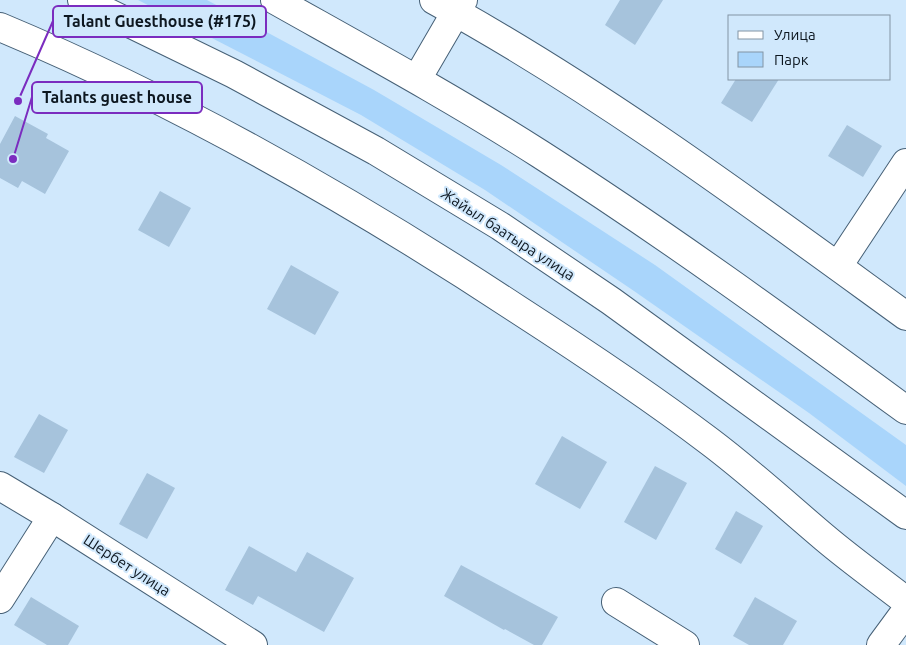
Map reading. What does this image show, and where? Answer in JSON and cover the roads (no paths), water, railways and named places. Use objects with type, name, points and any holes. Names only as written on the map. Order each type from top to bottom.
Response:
[{"type":"street","name":"Жайыл баатыра улица","points":[[82,0],[234,74],[376,150],[500,226],[611,300],[906,515]]},
{"type":"street","points":[[275,0],[417,79],[540,154],[660,234],[906,410]]},
{"type":"street","points":[[417,79],[451,4],[710,174],[906,316]]},
{"type":"street","points":[[0,27],[126,84],[209,126],[298,173],[388,226],[607,368],[707,439],[759,480],[825,538],[906,601]]},
{"type":"street","points":[[838,266],[906,163]]},
{"type":"street","name":"Шербет улица","points":[[0,486],[253,645]]},
{"type":"street","points":[[0,599],[52,517]]},
{"type":"street","points":[[616,602],[685,645]]},
{"type":"street","points":[[881,645],[906,611]]},
{"type":"place","name":"Talant Guesthouse (#175)","points":[[18,101]]},
{"type":"place","name":"Talants guest house","points":[[13,159]]}]
